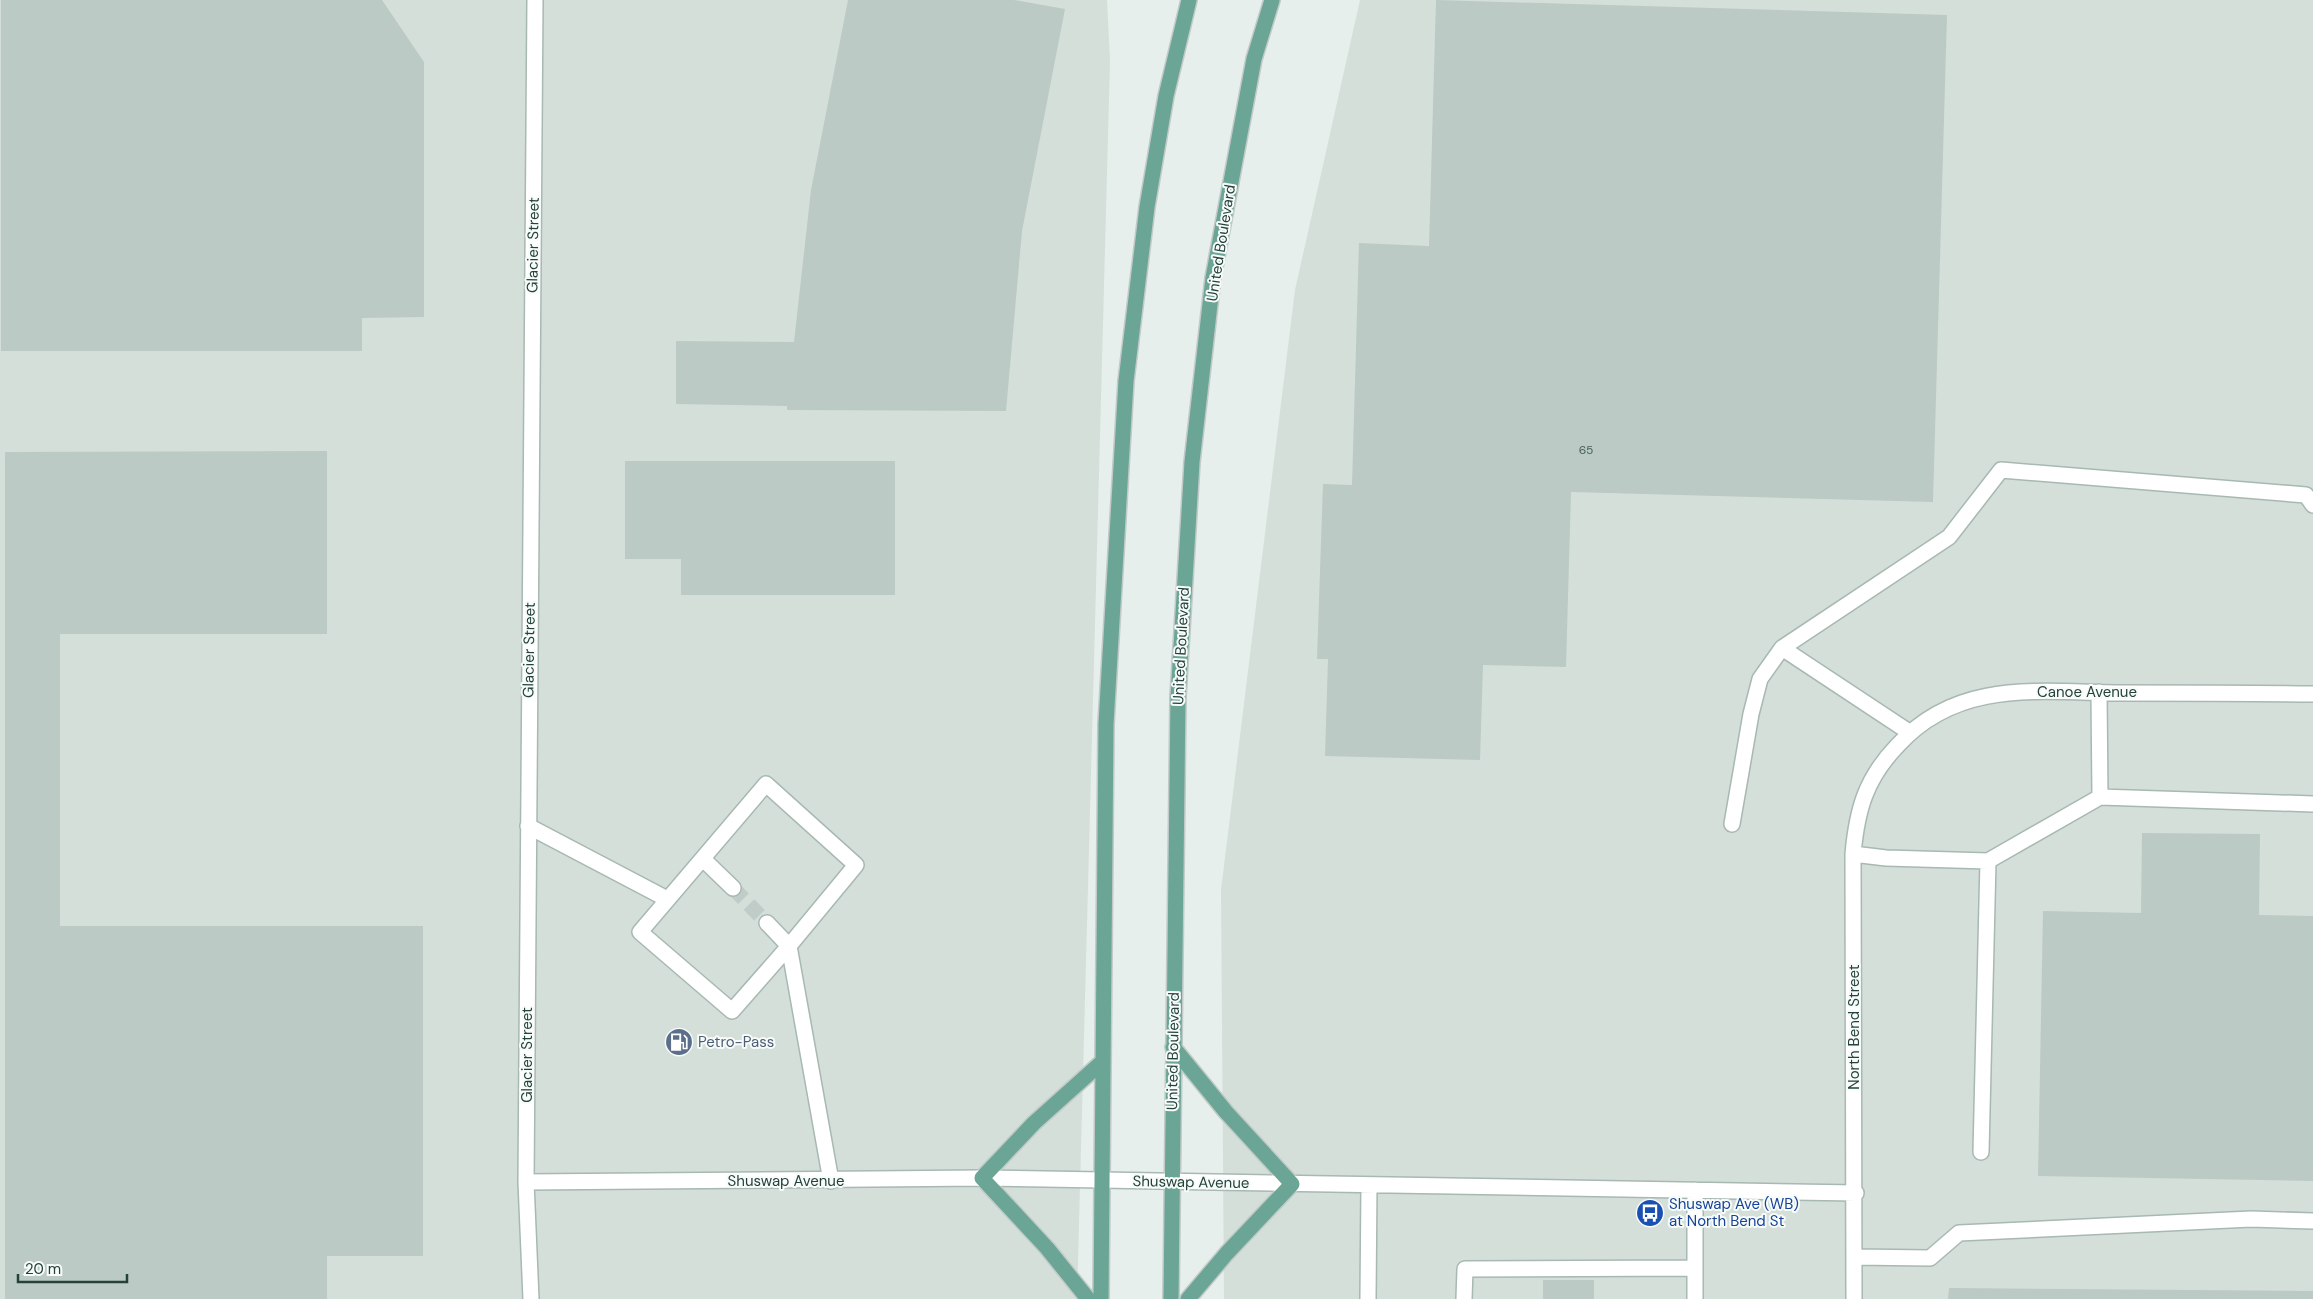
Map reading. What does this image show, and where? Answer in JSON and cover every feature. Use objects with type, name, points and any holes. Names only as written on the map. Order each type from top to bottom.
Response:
[{"type":"main road","points":[[1100,1299],[1106,724],[1126,381],[1147,207],[1166,96],[1188,0]]},
{"type":"main road","name":"United Boulevard","points":[[1171,1299],[1178,697],[1192,462],[1213,278],[1254,59],[1272,0]]},
{"type":"main road","points":[[1174,1047],[1226,1112],[1292,1184],[1188,1299]]},
{"type":"main road","points":[[1088,1299],[1047,1248],[982,1178],[1034,1123],[1102,1062]]},
{"type":"street","name":"Glacier Street","points":[[531,1299],[526,1182],[535,0]]},
{"type":"street","points":[[1732,824],[1751,714],[1760,679],[1782,648],[1949,537],[2002,470],[2306,495],[2313,505]]},
{"type":"street","points":[[1782,648],[1909,732]]},
{"type":"street","points":[[2099,692],[2100,796]]},
{"type":"street","name":"Canoe Avenue","points":[[1882,761],[1909,732],[1930,716],[1949,706],[1981,697],[2009,693],[2099,692],[2313,694]]},
{"type":"street","name":"North Bend Street","points":[[1854,1299],[1856,1193],[1853,854],[1856,824],[1862,801],[1882,761]]},
{"type":"street","points":[[766,784],[856,864],[789,946],[732,1010],[640,932],[703,860],[766,784]]},
{"type":"street","points":[[1853,854],[1886,858],[1988,861],[2100,796],[2313,804]]},
{"type":"street","points":[[528,826],[667,899]]},
{"type":"street","points":[[703,860],[733,888]]},
{"type":"street","points":[[1981,1152],[1988,861]]},
{"type":"street","points":[[767,923],[789,946],[831,1181]]},
{"type":"street","name":"Shuswap Avenue","points":[[526,1182],[831,1181],[982,1178],[1856,1193]]},
{"type":"street","points":[[1368,1299],[1369,1185]]},
{"type":"street","points":[[1695,1190],[1695,1299]]},
{"type":"street","points":[[1855,1257],[1930,1258],[1959,1233],[2252,1219],[2313,1221]]},
{"type":"street","points":[[1464,1299],[1465,1269],[1695,1268]]},
{"type":"shaded area","points":[[0,0],[1107,0],[1110,61],[1077,1299],[0,1299]]},
{"type":"shaded area","points":[[1360,0],[2313,0],[2313,1299],[1224,1299],[1221,890],[1295,290]]},
{"type":"building","points":[[1,0],[382,0],[424,62],[424,317],[362,318],[362,351],[1,351]]},
{"type":"building","points":[[848,0],[1014,0],[1065,9],[1022,231],[1006,411],[787,410],[787,406],[676,404],[676,341],[794,342],[811,190]]},
{"type":"building","points":[[1436,0],[1947,15],[1933,502],[1571,492],[1566,667],[1483,665],[1480,760],[1325,756],[1328,659],[1317,659],[1323,484],[1352,485],[1359,243],[1429,246]]},
{"type":"building","points":[[327,451],[327,634],[60,634],[60,926],[423,926],[423,1256],[327,1256],[327,1299],[5,1299],[5,452]]},
{"type":"building","points":[[625,461],[895,461],[895,595],[681,595],[681,559],[625,559]]},
{"type":"building","points":[[2142,833],[2260,834],[2259,915],[2313,916],[2313,1181],[2038,1176],[2043,911],[2141,913]]},
{"type":"building","points":[[1543,1280],[1594,1280],[1594,1299],[1543,1299]]},
{"type":"building","points":[[1949,1288],[2313,1291],[2313,1299],[1948,1299]]},
{"type":"tunnel","points":[[733,888],[767,923]]},
{"type":"place","name":"Petro-Pass","points":[[679,1042]]},
{"type":"place","name":"Shuswap Ave (WB) at North Bend St","points":[[1650,1213]]}]
